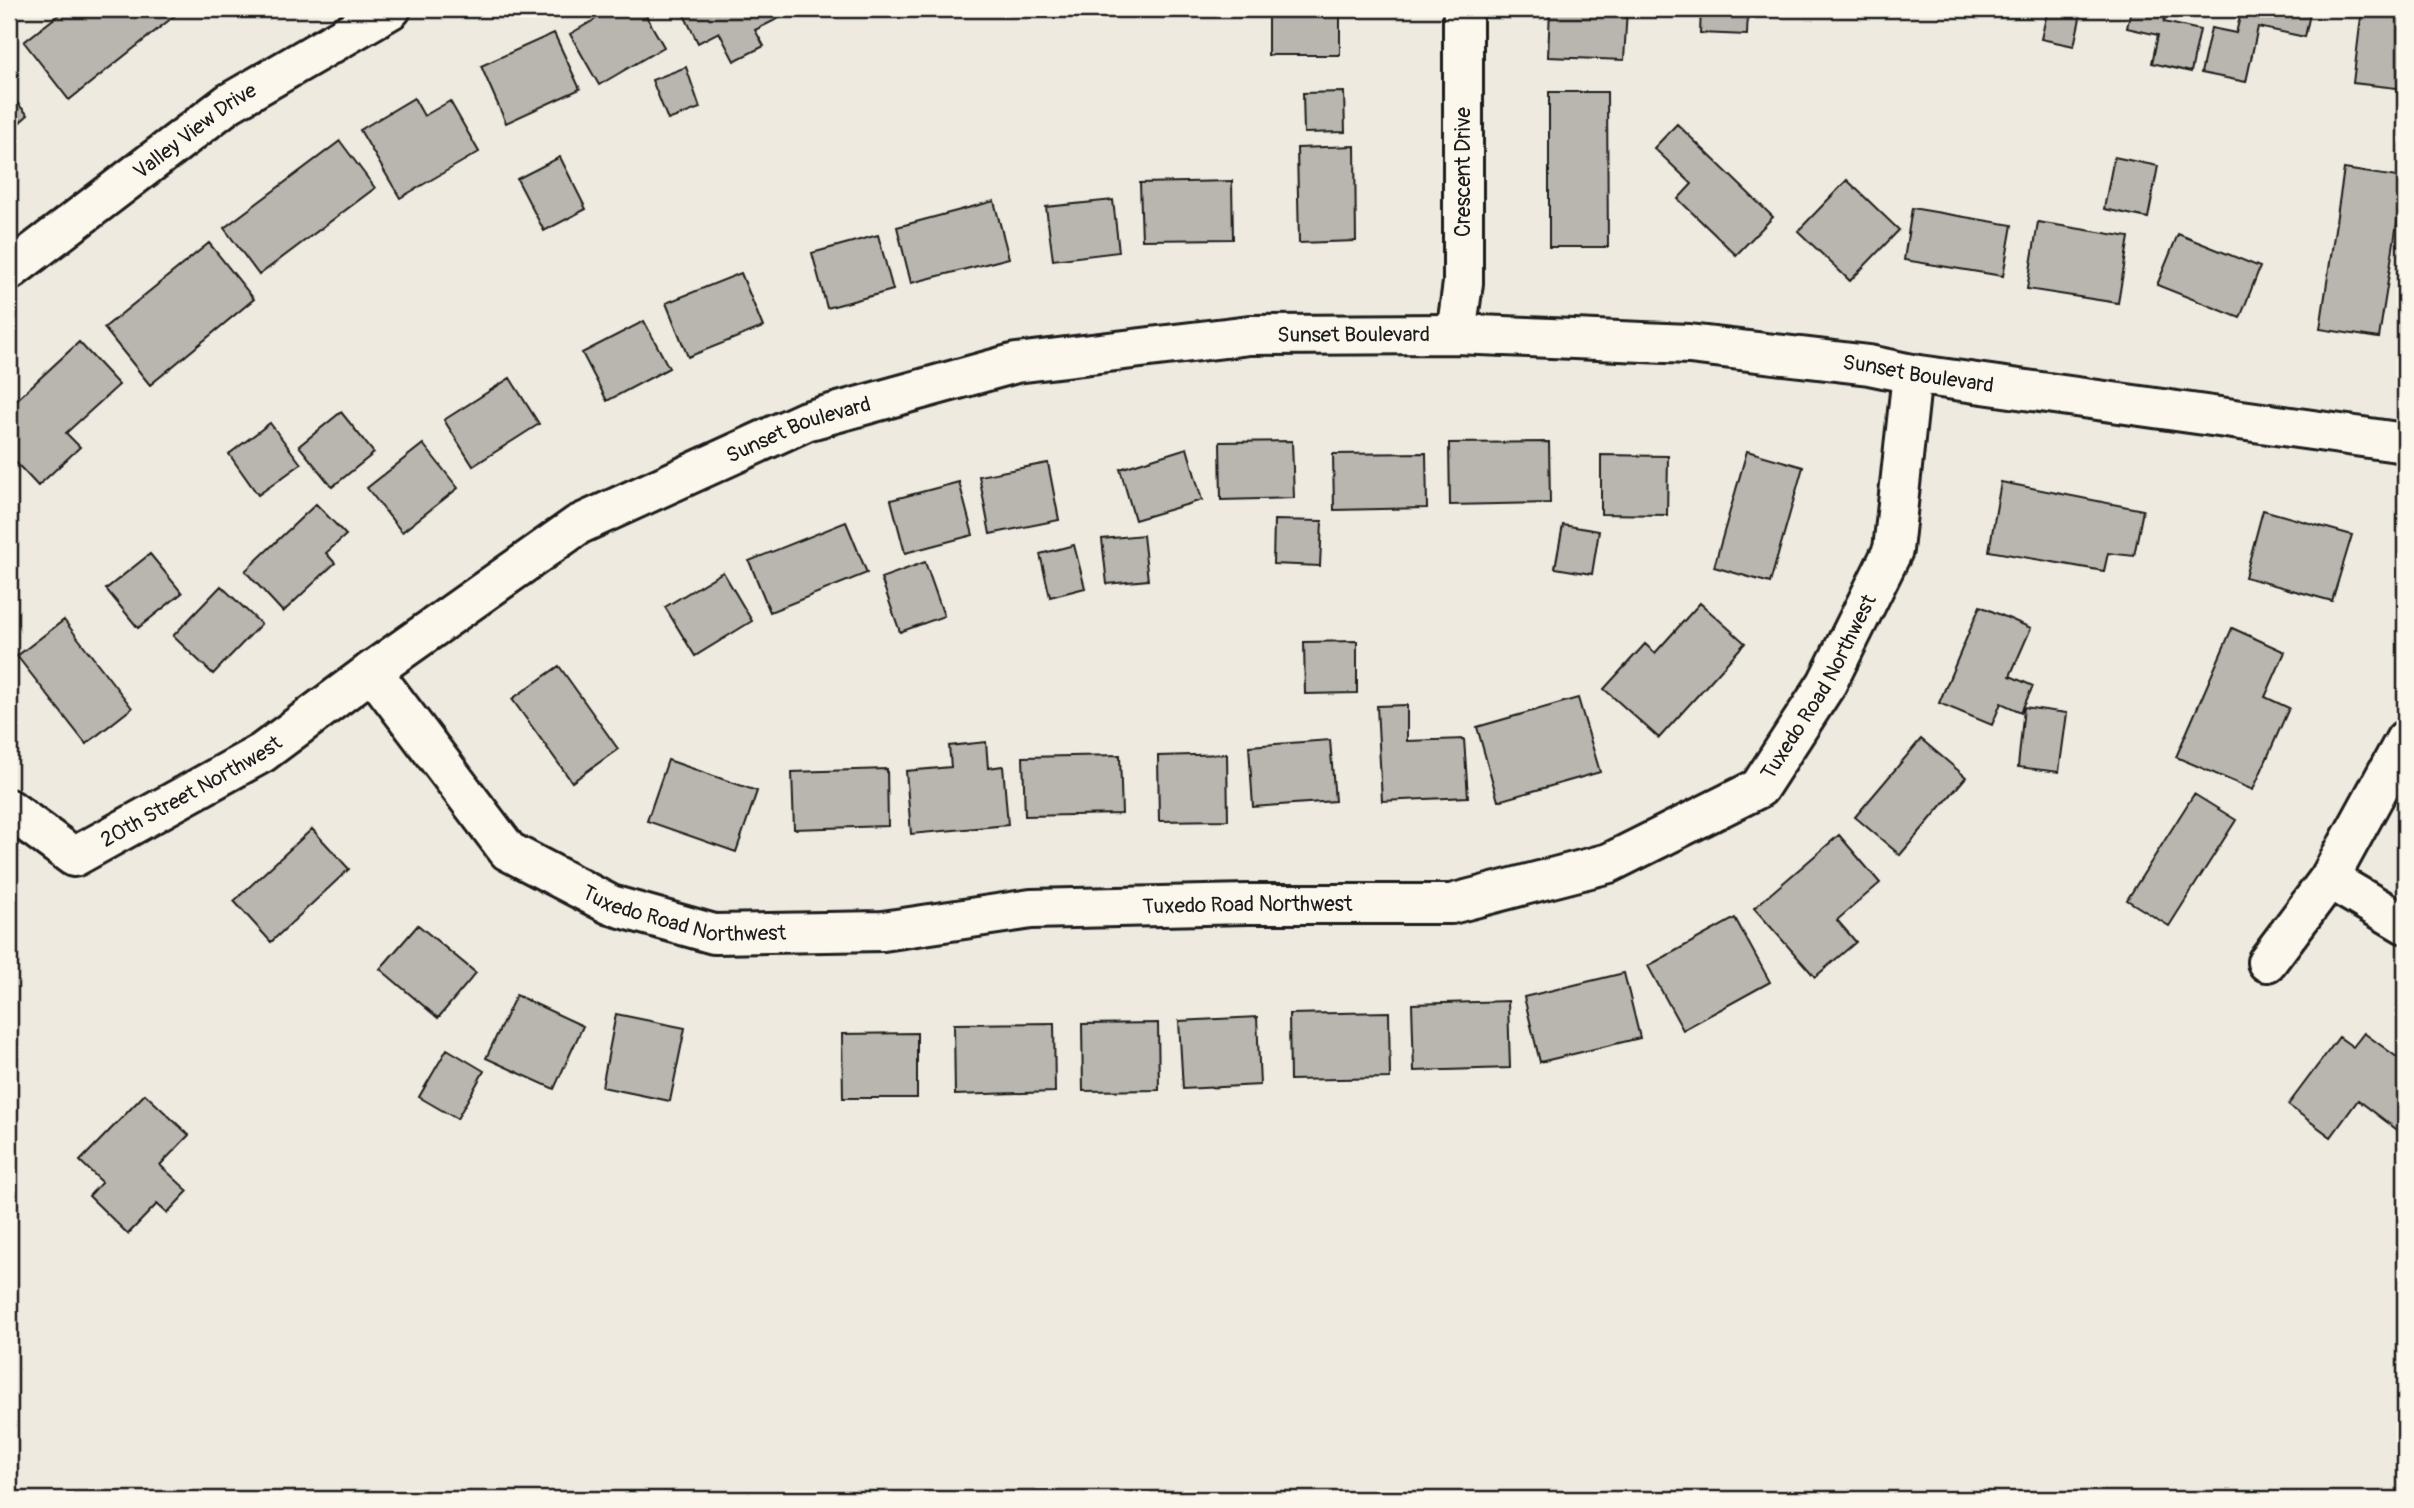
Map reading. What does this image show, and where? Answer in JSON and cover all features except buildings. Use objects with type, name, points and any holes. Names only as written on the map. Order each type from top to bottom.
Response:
[{"type":"street","name":"Valley View Drive","points":[[9,271],[229,103],[391,9]]},
{"type":"street","name":"Crescent Drive","points":[[1456,334],[1463,283],[1463,9]]},
{"type":"street","name":"Sunset Boulevard","points":[[372,671],[578,525],[806,421],[1016,363],[1250,335],[1456,334],[1689,344],[1869,365],[1912,374],[2405,443]]},
{"type":"street","name":"Tuxedo Road Northwest","points":[[372,671],[508,852],[611,905],[714,934],[883,931],[1031,909],[1248,904],[1451,904],[1608,863],[1759,788],[1827,683],[1893,550],[1912,374]]},
{"type":"street","name":"20th Street Northwest","points":[[9,809],[74,858],[262,753],[372,671]]},
{"type":"street","points":[[2267,962],[2329,878],[2405,740]]},
{"type":"street","points":[[2329,878],[2405,924]]}]
